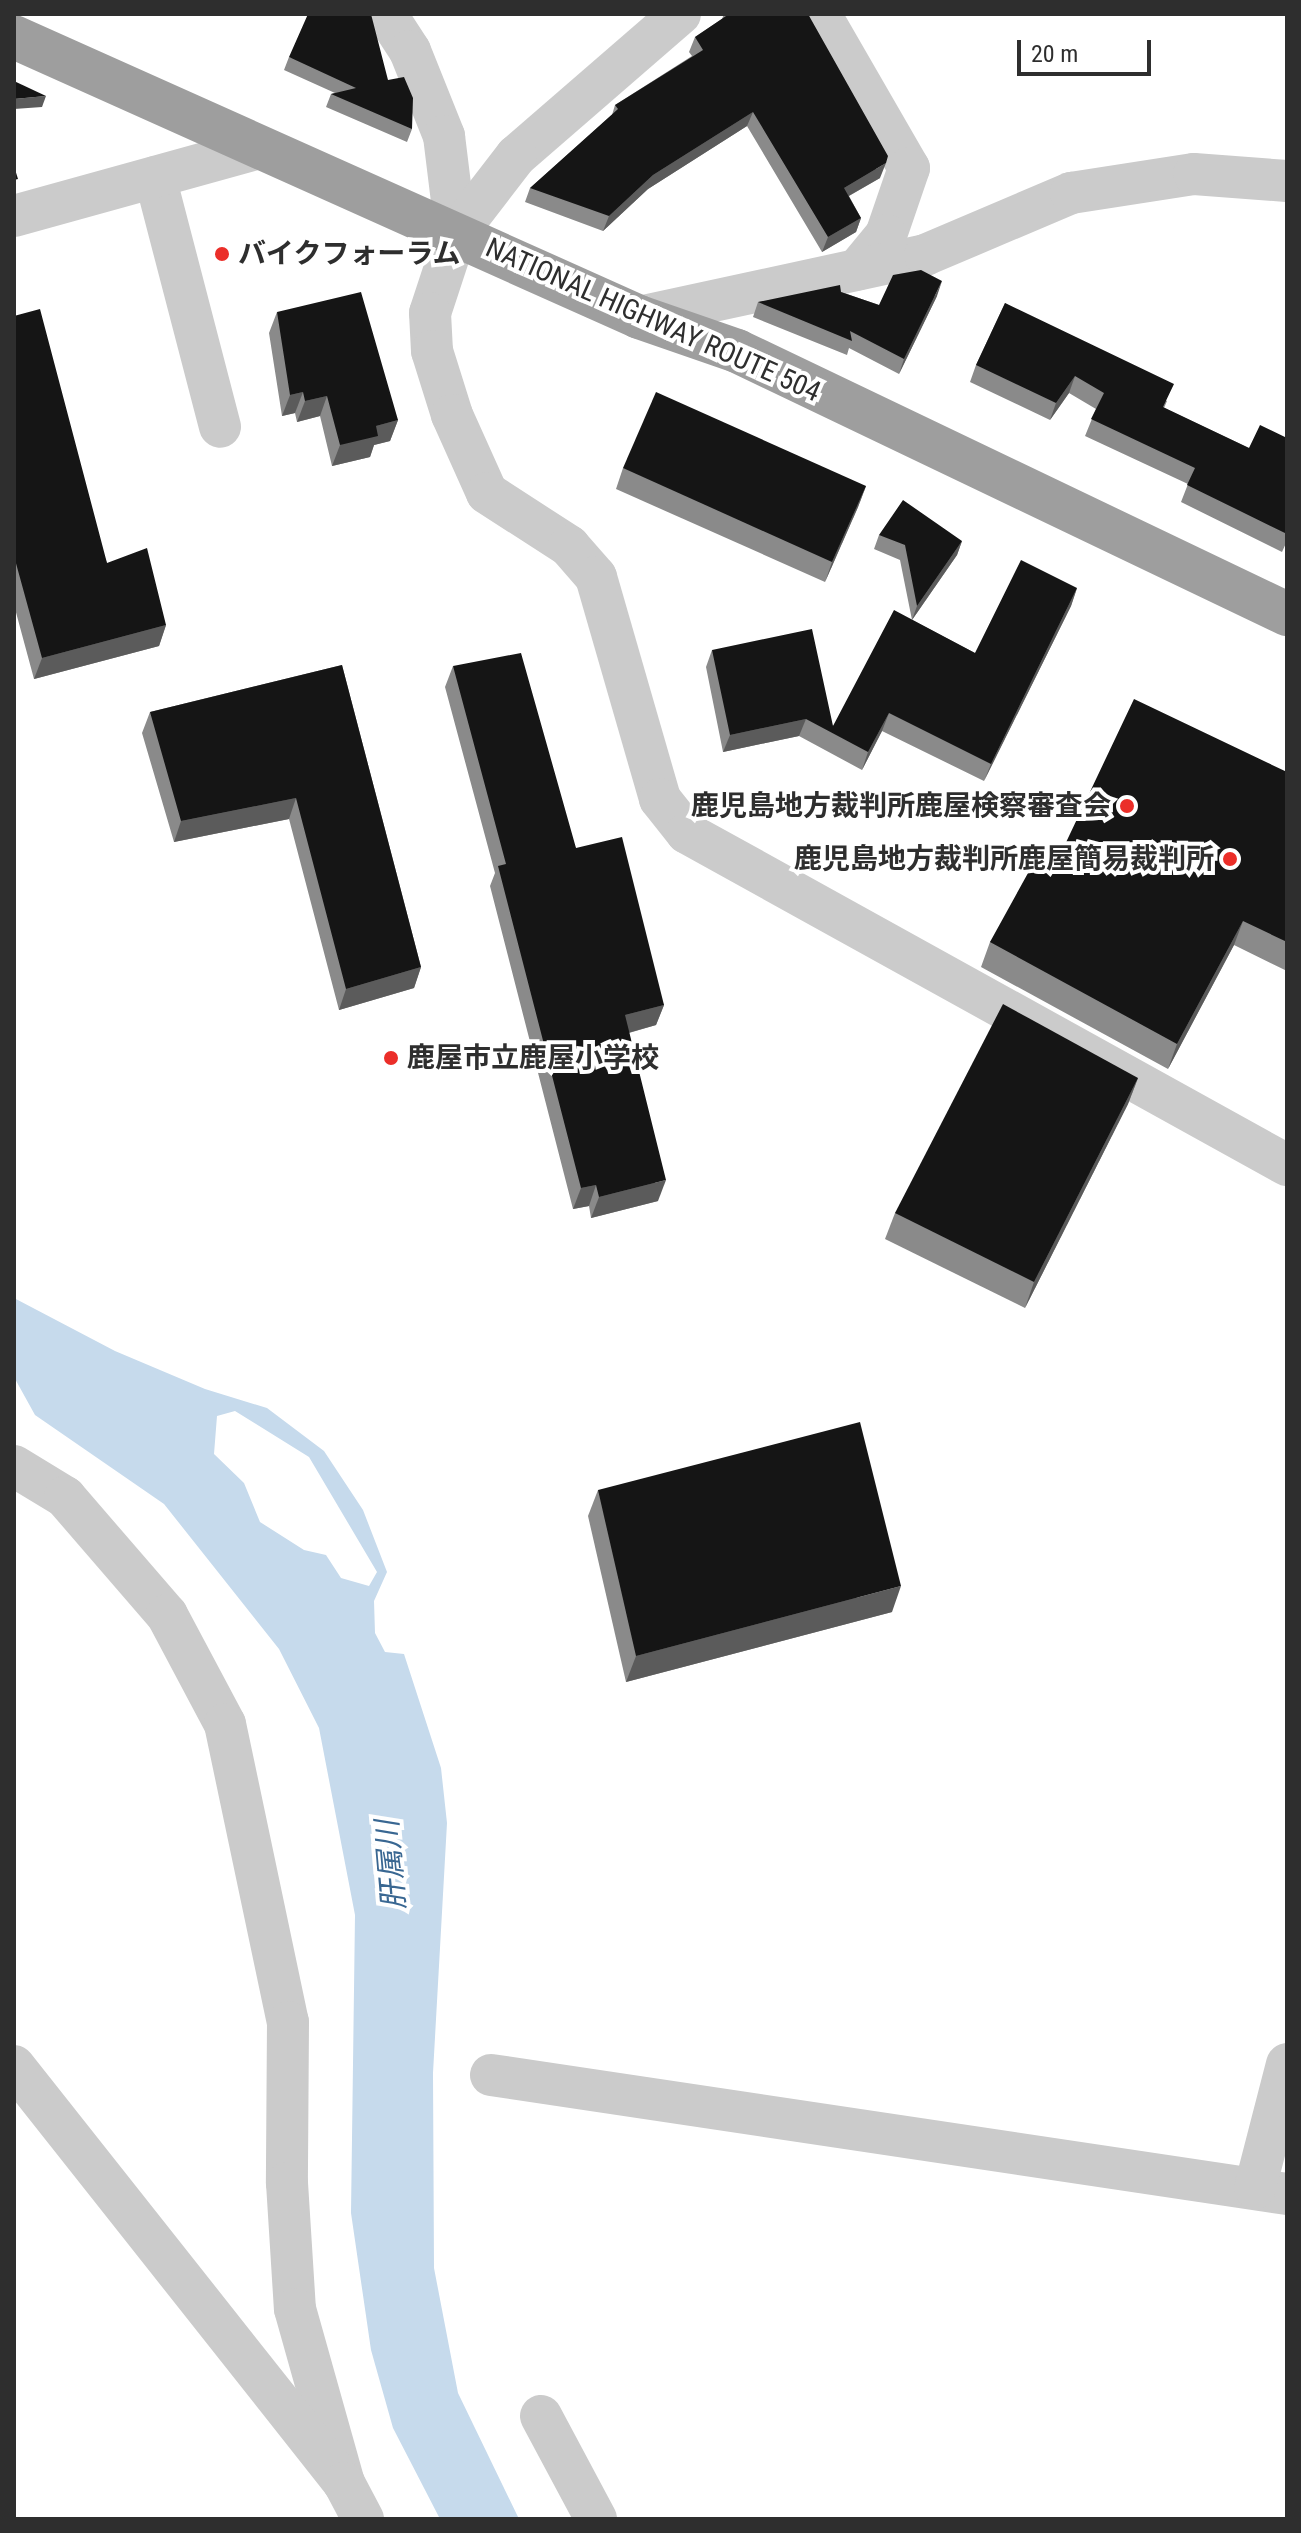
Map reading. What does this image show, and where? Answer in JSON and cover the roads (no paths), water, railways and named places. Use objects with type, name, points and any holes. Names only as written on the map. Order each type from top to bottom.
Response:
[{"type":"highway","name":"NATIONAL HIGHWAY ROUTE 504","points":[[14,37],[256,149],[456,234],[639,317],[737,351],[1287,614]]},
{"type":"street","points":[[386,14],[410,51],[444,136],[456,234]]},
{"type":"street","points":[[680,14],[516,156],[456,234],[430,313],[432,351],[452,415],[487,493],[569,546],[596,577],[660,799],[687,833],[1287,1165]]},
{"type":"street","points":[[820,14],[909,168],[886,235],[857,270]]},
{"type":"street","points":[[14,216],[256,149]]},
{"type":"street","points":[[639,317],[925,255],[1071,193],[1194,174],[1287,181]]},
{"type":"street","points":[[155,177],[220,427]]},
{"type":"street","points":[[14,1466],[65,1497],[167,1615],[225,1724],[288,2022],[287,2183],[295,2309],[353,2501]]},
{"type":"street","points":[[491,2075],[1271,2191],[1287,2064]]},
{"type":"street","points":[[14,2066],[353,2501]]},
{"type":"street","points":[[541,2416],[596,2519]]},
{"type":"water","name":"肝属川","points":[[14,1298],[115,1351],[205,1389],[267,1408],[324,1451],[363,1510],[387,1572],[374,1601],[375,1633],[385,1652],[404,1654],[441,1768],[447,1823],[433,2073],[434,2268],[458,2393],[519,2519],[440,2519],[393,2428],[371,2350],[351,2213],[355,1915],[319,1728],[279,1649],[164,1504],[35,1415],[14,1377]],"holes":[[[235,1411],[309,1457],[377,1572],[369,1586],[341,1578],[326,1555],[304,1550],[260,1522],[244,1483],[214,1454],[217,1416]]]},
{"type":"place","name":"バイクフォーラム","points":[[222,254]]},
{"type":"place","name":"鹿児島地方裁判所鹿屋検察審査会","points":[[1127,806]]},
{"type":"place","name":"鹿児島地方裁判所鹿屋簡易裁判所","points":[[1230,859]]},
{"type":"place","name":"鹿屋市立鹿屋小学校","points":[[391,1058]]}]
